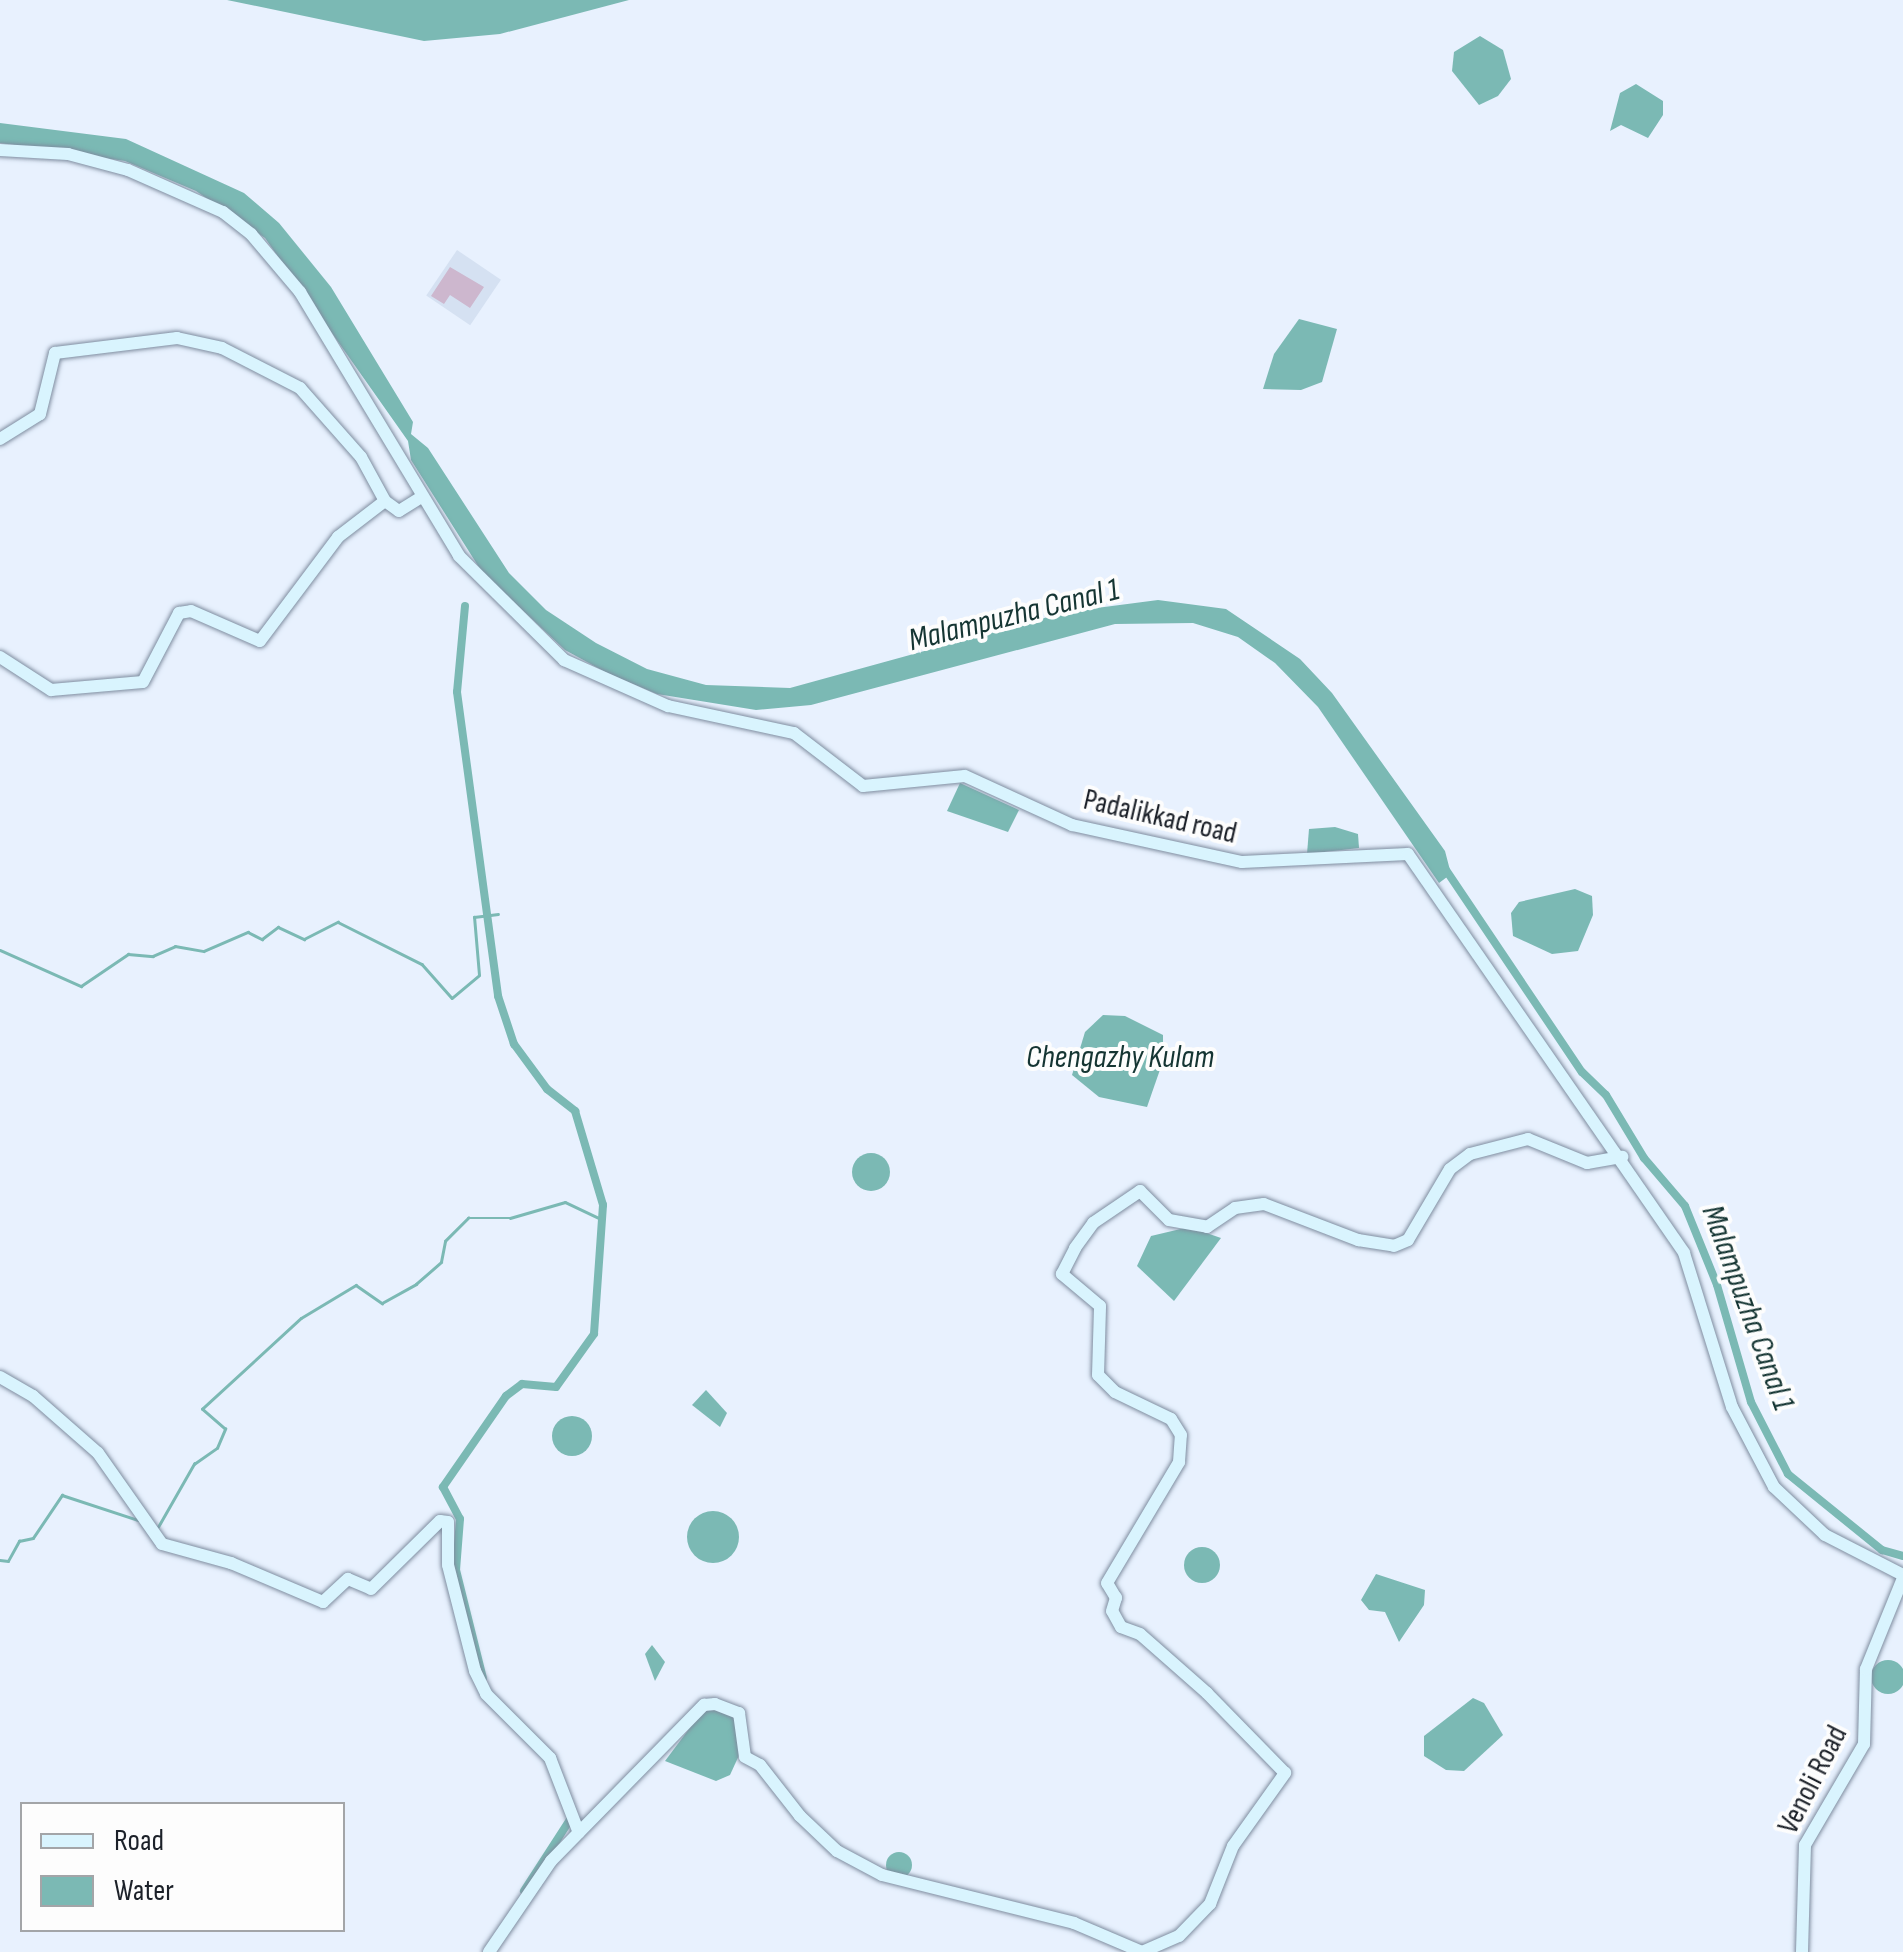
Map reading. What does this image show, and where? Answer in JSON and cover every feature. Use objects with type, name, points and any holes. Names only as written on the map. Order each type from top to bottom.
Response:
[{"type":"street","points":[[0,150],[68,154],[128,170],[235,220],[300,292],[420,497],[399,512],[385,501],[362,457],[300,388],[222,348],[178,338],[55,353],[40,414],[0,439]]},
{"type":"street","name":"Padalikkad road","points":[[420,497],[459,556],[564,660],[668,706],[794,734],[863,786],[965,776],[1072,824],[1242,862],[1408,854],[1622,1157],[1684,1253],[1732,1407],[1774,1486],[1825,1535],[1903,1576]]},
{"type":"street","points":[[0,657],[51,690],[143,682],[179,613],[191,611],[260,640],[338,537],[385,501]]},
{"type":"street","points":[[489,1952],[550,1861],[577,1829],[704,1705],[728,1705],[743,1720],[744,1757],[760,1765],[837,1851],[869,1868],[894,1880],[1074,1923],[1142,1952],[1178,1936],[1210,1904],[1233,1846],[1285,1773],[1194,1681],[1140,1634],[1121,1627],[1112,1611],[1116,1598],[1107,1583],[1179,1462],[1181,1435],[1172,1418],[1115,1392],[1095,1370],[1100,1306],[1062,1274],[1074,1248],[1093,1223],[1140,1190],[1169,1220],[1206,1227],[1236,1208],[1264,1204],[1358,1240],[1394,1246],[1408,1240],[1450,1169],[1470,1154],[1528,1140],[1587,1164],[1622,1157]]},
{"type":"street","points":[[0,1377],[33,1396],[98,1452],[162,1544],[230,1563],[323,1602],[348,1579],[371,1589],[440,1522],[448,1522],[448,1566],[476,1671],[486,1694],[550,1758],[577,1829]]},
{"type":"street","name":"Venoli Road","points":[[1802,1952],[1805,1845],[1864,1744],[1866,1669],[1903,1576]]},
{"type":"shaded area","points":[[457,250],[501,280],[470,325],[426,296]]},
{"type":"shaded area","points":[[450,267],[484,287],[470,308],[450,295],[444,304],[431,296]]},
{"type":"water","points":[[227,0],[629,0],[500,34],[424,41]]},
{"type":"water","points":[[1480,36],[1503,50],[1511,79],[1498,96],[1479,105],[1452,71],[1454,52]]},
{"type":"water","points":[[1636,84],[1663,101],[1663,115],[1648,138],[1621,125],[1610,131],[1620,93]]},
{"type":"water","points":[[0,123],[126,139],[244,193],[279,223],[331,287],[413,422],[411,434],[428,448],[509,573],[546,610],[596,643],[647,669],[706,685],[790,688],[1066,612],[1158,600],[1226,609],[1300,659],[1332,693],[1445,851],[1451,874],[1439,883],[1318,707],[1275,663],[1238,637],[1193,623],[1115,624],[811,705],[756,710],[657,694],[609,674],[565,650],[482,572],[411,460],[408,441],[265,238],[196,191],[125,161],[0,143]]},
{"type":"water","points":[[1299,319],[1337,329],[1322,382],[1301,390],[1263,389],[1274,354]]},
{"type":"water","points":[[960,783],[1019,810],[1008,832],[947,811]]},
{"type":"water","points":[[1335,827],[1358,834],[1359,848],[1307,854],[1309,829]]},
{"type":"water","points":[[1575,889],[1592,896],[1593,915],[1578,951],[1552,954],[1513,936],[1511,913],[1519,902]]},
{"type":"water","name":"Chengazhy Kulam","points":[[1103,1015],[1125,1016],[1163,1035],[1163,1061],[1147,1107],[1099,1097],[1072,1075],[1085,1032]]},
{"type":"water","points":[[871,1153],[885,1158],[890,1172],[885,1186],[871,1191],[857,1186],[852,1172],[857,1158]]},
{"type":"water","points":[[1189,1227],[1221,1238],[1174,1301],[1137,1266],[1151,1236]]},
{"type":"water","points":[[706,1390],[727,1413],[720,1427],[692,1405]]},
{"type":"water","points":[[572,1416],[586,1422],[592,1436],[586,1450],[572,1456],[558,1450],[552,1436],[558,1422]]},
{"type":"water","points":[[713,1511],[731,1519],[739,1537],[731,1555],[713,1563],[695,1555],[687,1537],[695,1519]]},
{"type":"water","points":[[1202,1547],[1215,1552],[1220,1565],[1215,1578],[1202,1583],[1189,1578],[1184,1565],[1189,1552]]},
{"type":"water","points":[[1376,1574],[1425,1590],[1424,1605],[1399,1642],[1385,1612],[1369,1610],[1361,1600]]},
{"type":"water","points":[[652,1645],[665,1662],[655,1681],[645,1654]]},
{"type":"water","points":[[1888,1660],[1900,1665],[1904,1684],[1900,1689],[1888,1694],[1876,1689],[1871,1677],[1876,1665]]},
{"type":"water","points":[[1473,1698],[1484,1703],[1503,1735],[1464,1771],[1446,1770],[1424,1756],[1424,1736]]},
{"type":"water","points":[[704,1709],[724,1710],[735,1719],[741,1751],[730,1775],[716,1781],[665,1761]]},
{"type":"water","points":[[899,1852],[908,1856],[912,1865],[908,1874],[899,1878],[890,1874],[886,1865],[890,1856]]},
{"type":"waterway","points":[[465,606],[457,692],[498,996],[514,1044],[547,1089],[575,1111],[603,1205],[594,1334],[556,1387],[522,1384],[506,1396],[443,1487],[460,1519],[456,1570],[483,1678]]},
{"type":"waterway","name":"Malampuzha Canal 1","points":[[1444,867],[1582,1072],[1606,1095],[1644,1158],[1685,1206],[1717,1285],[1751,1402],[1788,1474],[1882,1550],[1903,1556]]},
{"type":"waterway","points":[[0,950],[81,986],[128,954],[153,956],[175,946],[204,951],[248,932],[262,939],[278,927],[304,939],[338,922],[422,964],[452,998],[479,975],[474,917],[498,914]]},
{"type":"waterway","points":[[158,1527],[194,1464],[217,1448],[225,1429],[202,1409],[301,1318],[356,1285],[382,1303],[416,1284],[441,1262],[445,1241],[468,1218],[510,1218],[565,1202],[603,1220]]},
{"type":"waterway","points":[[0,1560],[8,1561],[19,1541],[33,1538],[62,1495],[138,1520]]},
{"type":"waterway","points":[[524,1891],[573,1815]]}]
